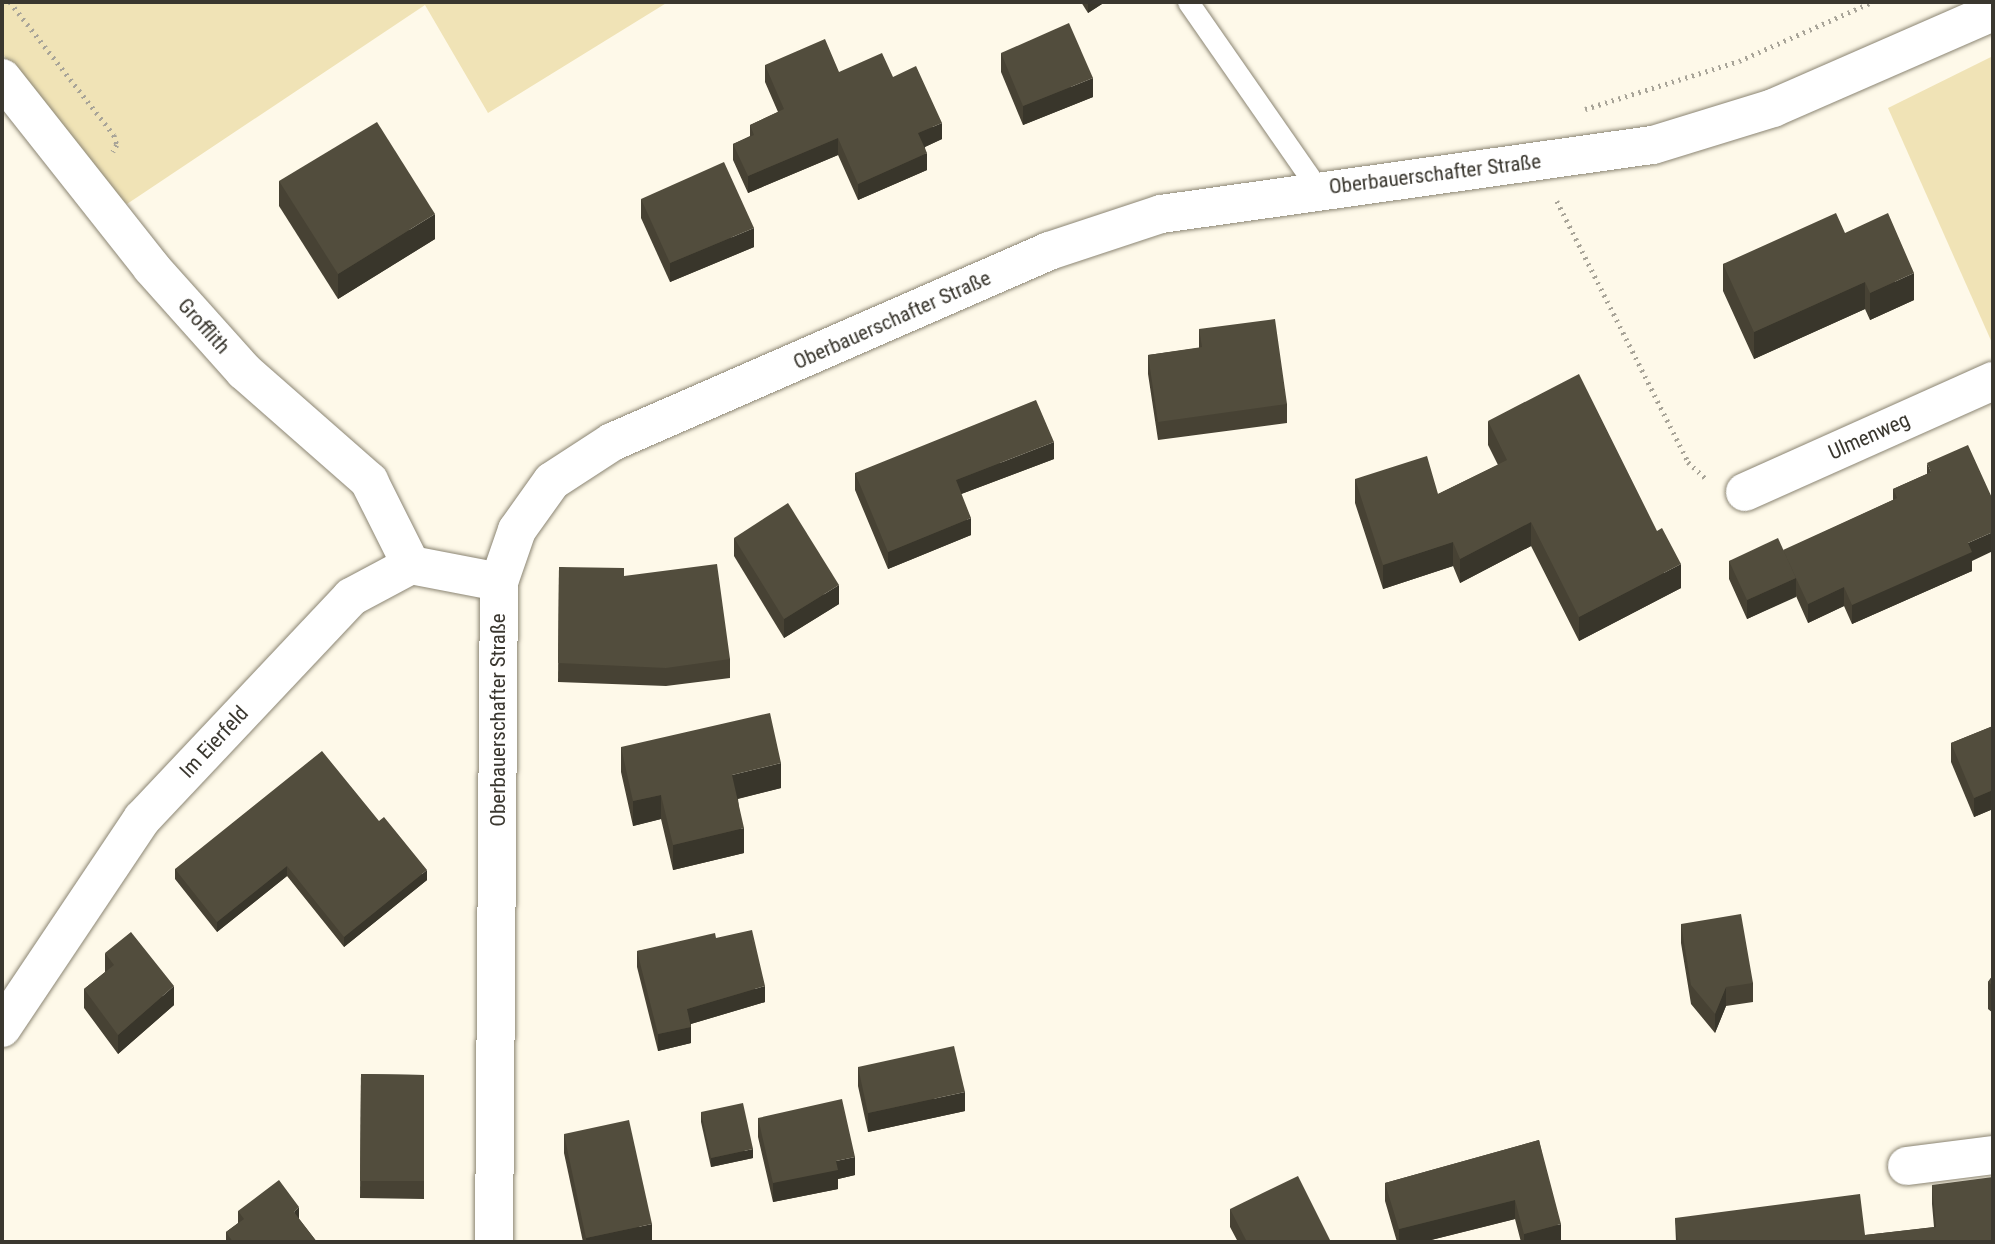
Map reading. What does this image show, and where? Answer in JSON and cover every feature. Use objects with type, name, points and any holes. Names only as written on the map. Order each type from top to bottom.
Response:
[{"type":"main road","name":"Oberbauerschafter Straße","points":[[494,1242],[499,582],[517,530],[552,481],[612,442],[1049,251],[1161,214],[1318,188],[1538,163],[1653,145],[1773,108],[1993,12]]},
{"type":"main road","name":"Grofflith","points":[[2,78],[151,267],[244,371],[369,481],[411,565]]},
{"type":"main road","name":"Ulmenweg","points":[[1745,492],[1993,381]]},
{"type":"main road","points":[[411,565],[499,582]]},
{"type":"main road","name":"Im Eierfeld","points":[[2,1028],[142,820],[351,597],[411,565]]},
{"type":"main road","points":[[1907,1166],[1993,1154]]},
{"type":"lane","points":[[1188,2],[1318,188]]},
{"type":"path","points":[[10,2],[114,135],[114,151],[80,177]]},
{"type":"path","points":[[1576,112],[1739,61],[1872,2]]},
{"type":"path","points":[[1538,163],[1688,462],[1713,486],[1745,492]]},
{"type":"shaded area","points":[[2,2],[668,2],[488,113],[425,5],[127,204],[100,182],[2,53]]},
{"type":"shaded area","points":[[1993,56],[1993,345],[1888,108]]},
{"type":"building","points":[[1069,23],[1093,78],[1023,106],[1001,53]]},
{"type":"building","points":[[825,39],[839,72],[882,53],[893,77],[916,66],[942,123],[918,133],[927,153],[858,184],[838,138],[748,176],[733,144],[754,135],[750,125],[784,109],[765,65]]},
{"type":"building","points":[[377,122],[435,214],[338,274],[279,181]]},
{"type":"building","points":[[724,162],[754,228],[670,263],[641,199]]},
{"type":"building","points":[[1836,213],[1845,233],[1888,213],[1914,273],[1870,293],[1865,282],[1754,332],[1723,264]]},
{"type":"building","points":[[1275,319],[1287,404],[1158,422],[1148,355],[1202,347],[1199,329]]},
{"type":"building","points":[[1579,374],[1657,531],[1662,528],[1681,564],[1579,617],[1531,522],[1460,559],[1453,542],[1383,565],[1355,479],[1427,456],[1438,494],[1507,460],[1488,421]]},
{"type":"building","points":[[1036,400],[1054,442],[956,480],[971,518],[888,552],[855,473]]},
{"type":"building","points":[[1968,445],[1993,500],[1993,532],[1968,543],[1972,552],[1852,605],[1844,587],[1808,604],[1783,550],[1897,498],[1893,489],[1931,472],[1927,463]]},
{"type":"building","points":[[788,503],[839,585],[784,619],[734,538]]},
{"type":"building","points":[[1778,538],[1796,578],[1747,600],[1729,561]]},
{"type":"building","points":[[717,564],[730,659],[666,668],[558,663],[559,567],[624,568],[624,576]]},
{"type":"building","points":[[770,713],[781,763],[732,775],[744,828],[673,845],[661,795],[633,801],[621,747]]},
{"type":"building","points":[[1993,726],[1993,790],[1974,798],[1951,743]]},
{"type":"building","points":[[322,751],[379,821],[384,817],[427,870],[344,937],[287,866],[217,922],[175,869]]},
{"type":"building","points":[[1741,914],[1753,983],[1726,987],[1715,1014],[1691,985],[1681,924]]},
{"type":"building","points":[[752,930],[765,986],[687,1009],[691,1027],[658,1034],[637,951],[715,933],[716,938]]},
{"type":"building","points":[[131,932],[174,986],[118,1035],[84,989],[114,965],[105,953]]},
{"type":"building","points":[[954,1046],[965,1092],[868,1113],[858,1067]]},
{"type":"building","points":[[361,1074],[424,1075],[424,1181],[360,1181]]},
{"type":"building","points":[[842,1099],[855,1157],[836,1161],[838,1170],[773,1183],[758,1118]]},
{"type":"building","points":[[743,1103],[753,1149],[711,1158],[701,1112]]},
{"type":"building","points":[[629,1120],[652,1224],[586,1238],[564,1134]]},
{"type":"building","points":[[1539,1140],[1561,1224],[1524,1234],[1515,1200],[1399,1229],[1385,1183]]},
{"type":"building","points":[[1298,1176],[1331,1242],[1247,1242],[1230,1209]]},
{"type":"building","points":[[1993,1177],[1993,1242],[1678,1242],[1675,1218],[1860,1194],[1865,1235],[1936,1227],[1932,1185]]},
{"type":"building","points":[[279,1180],[299,1207],[294,1212],[317,1242],[233,1242],[226,1232],[244,1219],[238,1211]]}]
